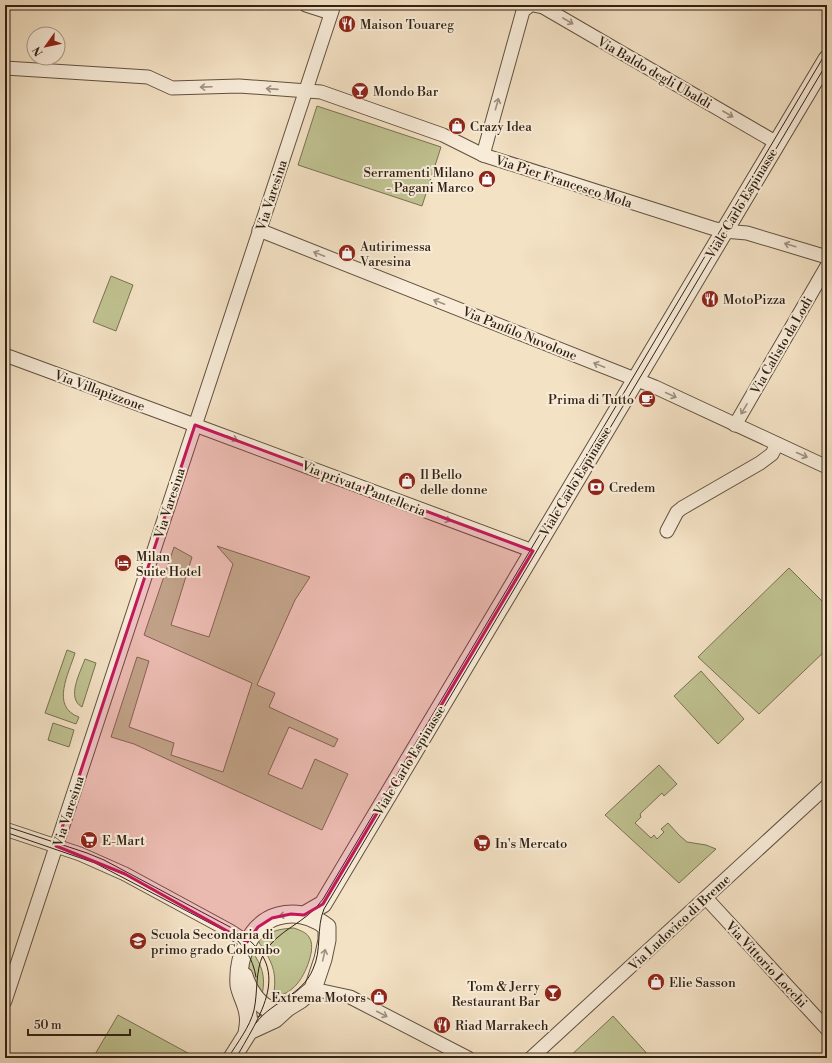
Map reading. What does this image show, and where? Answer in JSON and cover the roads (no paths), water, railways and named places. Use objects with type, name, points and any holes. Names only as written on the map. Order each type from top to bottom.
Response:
[{"type":"street","points":[[306,5],[332,9]]},
{"type":"street","name":"Via Baldo degli Ubaldi","points":[[482,155],[523,11],[531,5],[543,7],[777,144]]},
{"type":"street","name":"Via Varesina","points":[[6,993],[56,846],[332,9]]},
{"type":"street","name":"Viale Carlo Espinasse","points":[[304,915],[323,904],[827,59]]},
{"type":"street","name":"Via Pier Francesco Mola","points":[[5,68],[148,77],[172,88],[239,86],[321,92],[443,135],[482,155],[724,231],[747,233],[827,257]]},
{"type":"street","name":"Via Panfilo Nuvolone","points":[[259,230],[636,379],[827,467]]},
{"type":"street","name":"Via Calisto da Lodi","points":[[735,425],[827,266]]},
{"type":"street","name":"Via Villapizzone","points":[[5,355],[195,425]]},
{"type":"street","name":"Via privata Pantelleria","points":[[195,425],[533,551]]},
{"type":"street","points":[[667,531],[677,512],[682,508],[760,463],[772,454],[777,444]]},
{"type":"street","name":"Via Ludovico di Breme","points":[[531,1058],[827,786]]},
{"type":"street","points":[[5,829],[80,854],[125,874],[230,931],[245,949],[244,976],[250,990],[264,1005],[273,1010],[287,1008]]},
{"type":"street","name":"Via Vittorio Locchi","points":[[706,898],[827,1030]]},
{"type":"street","points":[[232,1058],[247,1033],[259,1025],[275,1019],[313,989],[324,959],[327,940],[327,927],[323,912],[323,904]]},
{"type":"street","points":[[247,1033],[247,1010],[239,984],[239,972],[245,949],[258,927],[272,918],[290,914],[304,915],[315,919],[327,927]]},
{"type":"street","points":[[313,989],[350,997],[468,1058]]},
{"type":"tram line","points":[[228,1058],[246,1029],[252,1016],[260,962],[263,955],[276,939],[308,915],[323,899],[827,51]]},
{"type":"tram line","points":[[256,1023],[270,1009],[302,986],[308,978],[316,962],[320,924],[324,909],[827,63]]},
{"type":"tram line","points":[[5,826],[104,860],[230,927],[250,941],[263,956],[268,972],[268,988],[264,1005],[236,1058]]},
{"type":"tram line","points":[[5,832],[95,863],[227,932],[238,941],[250,957],[256,977]]},
{"type":"place","name":"Maison Touareg","points":[[347,24]]},
{"type":"place","name":"Mondo Bar","points":[[360,91]]},
{"type":"place","name":"Crazy Idea","points":[[457,126]]},
{"type":"place","name":"Serramenti Milano - Pagani Marco","points":[[487,179]]},
{"type":"place","name":"Autirimessa Varesina","points":[[347,253]]},
{"type":"place","name":"MotoPizza","points":[[710,299]]},
{"type":"place","name":"Prima di Tutto","points":[[647,399]]},
{"type":"place","name":"Il Bello delle donne","points":[[407,481]]},
{"type":"place","name":"Credem","points":[[596,487]]},
{"type":"place","name":"Milan Suite Hotel","points":[[123,563]]},
{"type":"place","name":"E-Mart","points":[[89,840]]},
{"type":"place","name":"In's Mercato","points":[[482,843]]},
{"type":"place","name":"Scuola Secondaria di primo grado Colombo","points":[[138,941]]},
{"type":"place","name":"Elie Sasson","points":[[656,982]]},
{"type":"place","name":"Tom & Jerry Restaurant Bar","points":[[553,993]]},
{"type":"place","name":"Extrema Motors","points":[[379,997]]},
{"type":"place","name":"Riad Marrakech","points":[[442,1025]]}]
